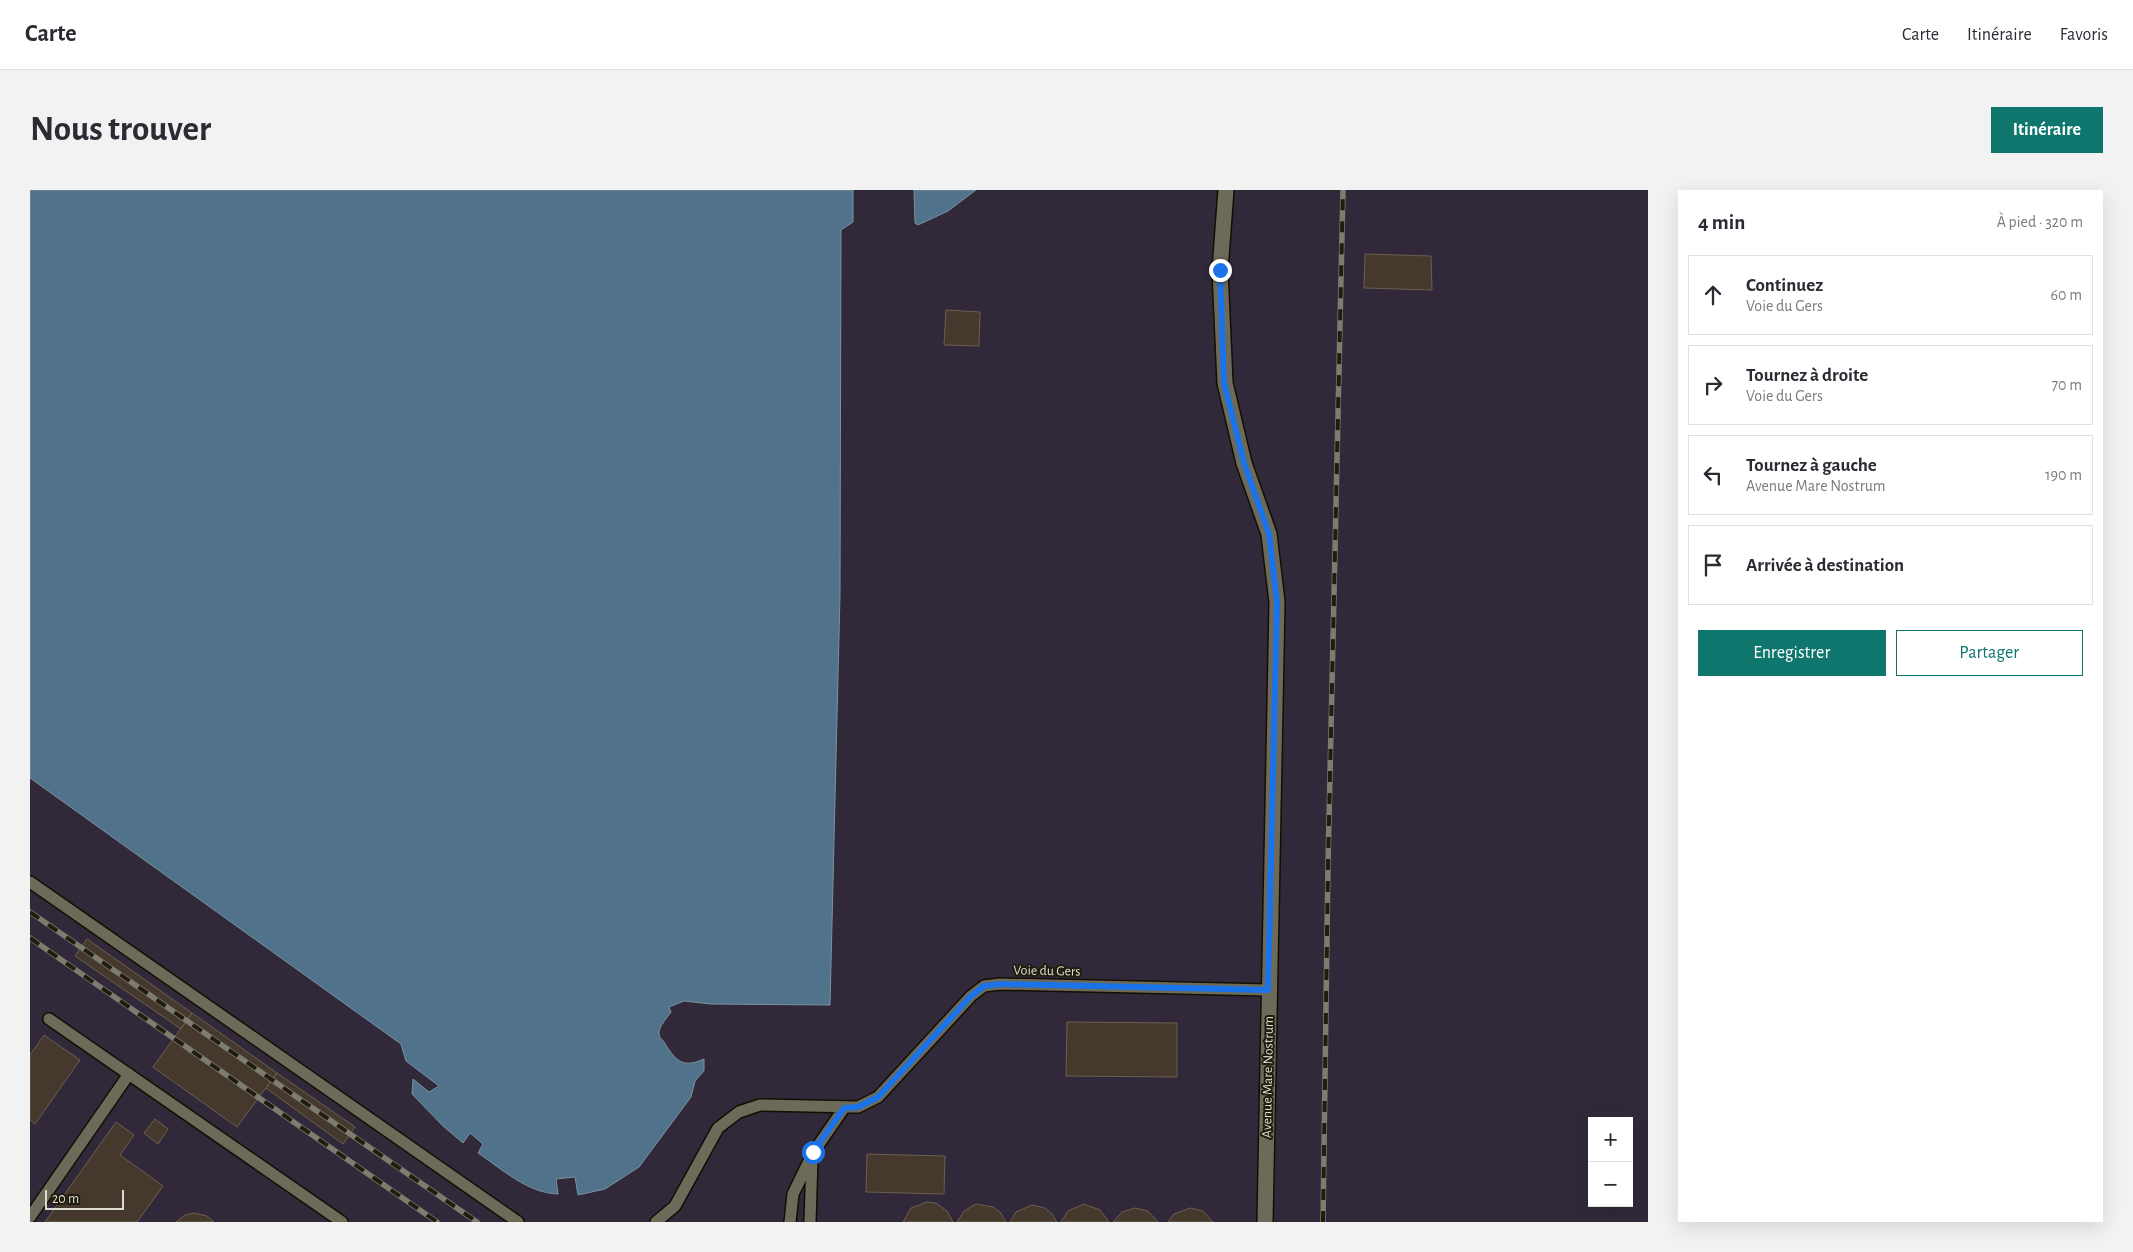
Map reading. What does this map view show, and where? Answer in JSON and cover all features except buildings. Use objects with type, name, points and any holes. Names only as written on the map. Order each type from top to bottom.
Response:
[{"type":"street","name":"Avenue Mare Nostrum","points":[[1226,190],[1220,270],[1224,383],[1244,463],[1269,534],[1277,602],[1265,1222]]},
{"type":"lane","points":[[30,882],[518,1222]]},
{"type":"lane","name":"Voie du Gers","points":[[656,1222],[675,1206],[718,1128],[738,1112],[760,1105],[858,1107],[878,1097],[971,996],[984,986],[1000,984],[1268,990]]},
{"type":"lane","points":[[49,1019],[342,1222]]},
{"type":"lane","points":[[30,1217],[129,1074]]},
{"type":"lane","points":[[790,1222],[793,1194],[813,1152],[844,1108]]},
{"type":"lane","points":[[810,1222],[813,1152]]},
{"type":"shaded area","points":[[853,190],[914,190],[915,223],[948,211],[976,190],[1648,190],[1648,1222],[30,1222],[30,778],[401,1044],[406,1061],[439,1086],[429,1092],[413,1079],[412,1094],[443,1126],[463,1143],[469,1133],[483,1144],[478,1153],[528,1187],[549,1193],[558,1193],[556,1179],[575,1177],[605,1189],[639,1167],[691,1097],[695,1081],[704,1071],[703,1065],[677,1060],[671,1056],[660,1038],[659,1030],[670,1012],[671,1006],[684,1001],[711,1004],[830,1005],[840,594],[841,230],[853,222]]},
{"type":"water","points":[[30,190],[853,190],[853,222],[841,230],[840,594],[830,1005],[711,1004],[684,1001],[669,1007],[671,1012],[661,1027],[660,1037],[672,1054],[680,1061],[690,1063],[704,1059],[704,1071],[695,1081],[691,1097],[639,1167],[605,1189],[578,1195],[575,1177],[556,1179],[558,1194],[547,1193],[525,1185],[478,1153],[483,1144],[470,1133],[463,1143],[443,1126],[412,1094],[413,1079],[429,1092],[439,1086],[406,1061],[401,1044],[30,778]]},
{"type":"water","points":[[914,190],[976,190],[948,211],[918,225],[915,223]]},
{"type":"railway","points":[[1323,1222],[1328,865],[1343,190]]},
{"type":"railway","points":[[30,912],[477,1222]]},
{"type":"railway","points":[[30,938],[437,1222]]},
{"type":"route","points":[[813,1152],[844,1108],[858,1107],[878,1097],[971,996],[984,986],[1000,984],[1268,990],[1277,602],[1269,534],[1244,463],[1224,383],[1220,270]]}]
